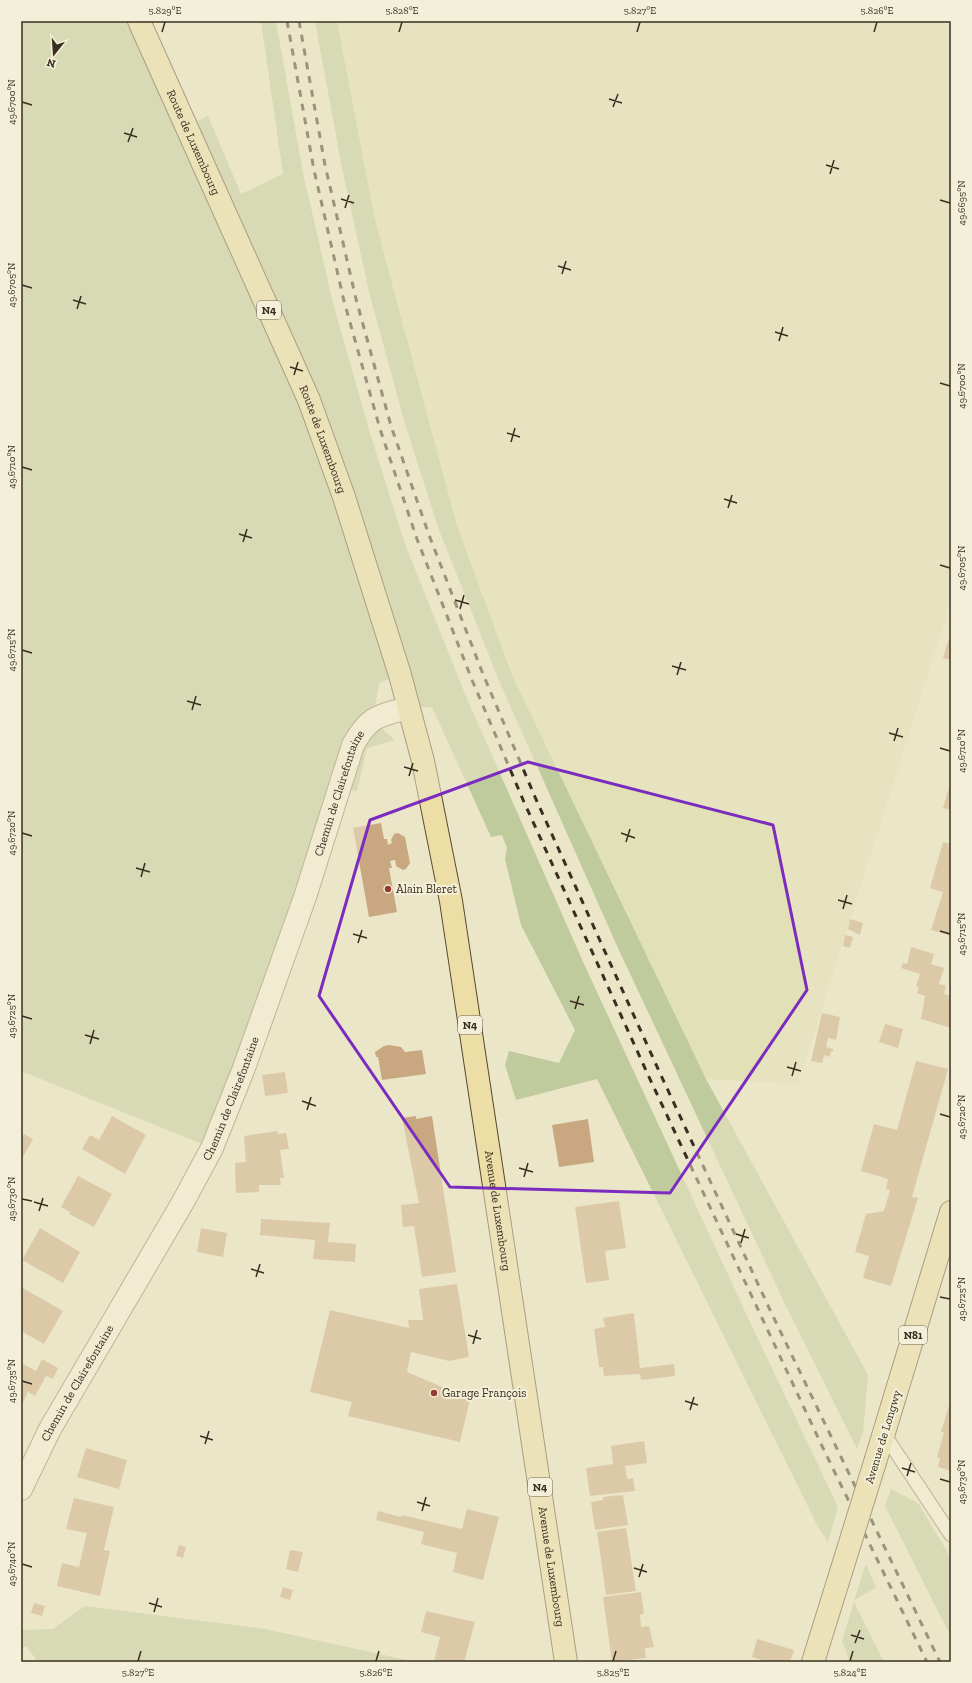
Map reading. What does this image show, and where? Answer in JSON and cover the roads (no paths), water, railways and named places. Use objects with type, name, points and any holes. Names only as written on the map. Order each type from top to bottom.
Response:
[{"type":"main road","name":"Route de Luxembourg","points":[[139,21],[309,400],[344,497],[400,675],[422,761]]},
{"type":"main road","name":"Avenue de Luxembourg","points":[[422,761],[451,901],[566,1662]]},
{"type":"main road","name":"Avenue de Longwy","points":[[813,1662],[951,1212]]},
{"type":"street","name":"Chemin de Clairefontaine","points":[[21,1489],[50,1429],[183,1202],[212,1148],[244,1068],[305,897],[353,744],[362,729],[377,716],[408,708]]},
{"type":"lane","points":[[884,1434],[951,1535]]},
{"type":"railway","points":[[287,21],[314,170],[344,301],[380,429],[417,539],[472,680],[524,802],[649,1077],[822,1446],[927,1662]]},
{"type":"railway","points":[[299,21],[325,165],[356,299],[391,426],[429,535],[483,674],[535,797],[659,1071],[771,1312],[940,1662]]},
{"type":"place","name":"Alain Bleret","points":[[388,889]]},
{"type":"place","name":"Garage François","points":[[434,1393]]}]
